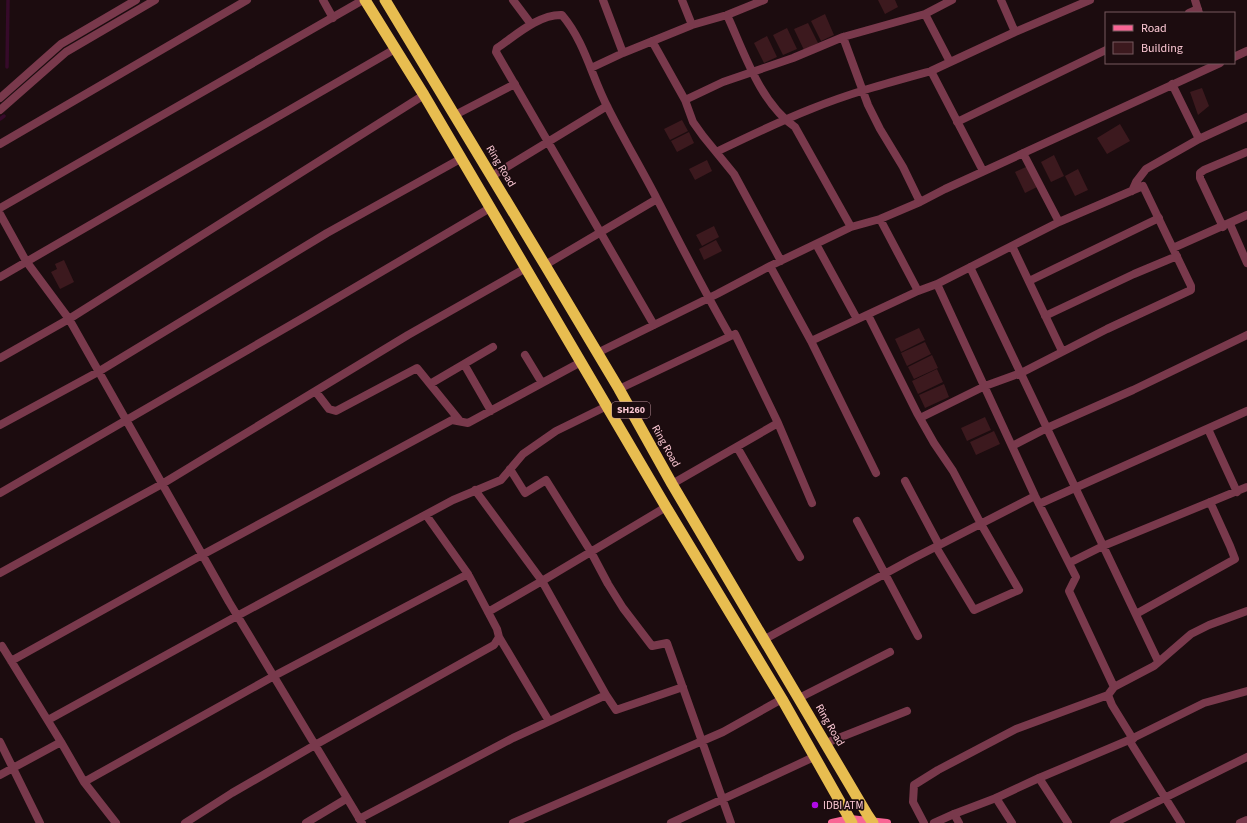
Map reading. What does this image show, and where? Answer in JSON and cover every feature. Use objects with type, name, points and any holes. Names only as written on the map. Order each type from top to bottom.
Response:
[{"type":"highway","name":"SH260","points":[[364,0],[462,158],[666,507],[782,699],[851,821]]},
{"type":"highway","name":"Ring Road","points":[[385,0],[546,265],[619,389],[672,484],[873,822]]},
{"type":"main road","points":[[832,823],[851,821],[887,823]]},
{"type":"street","points":[[0,98],[61,44],[136,0]]},
{"type":"street","points":[[0,110],[66,52],[155,0]]},
{"type":"street","points":[[0,144],[247,0]]},
{"type":"street","points":[[323,0],[333,18]]},
{"type":"street","points":[[0,208],[364,0]]},
{"type":"street","points":[[513,0],[531,24]]},
{"type":"street","points":[[603,0],[622,53]]},
{"type":"street","points":[[682,0],[692,25]]},
{"type":"street","points":[[591,68],[622,53],[692,25],[727,14],[762,0]]},
{"type":"street","points":[[685,100],[723,82],[793,58],[843,37],[925,14],[950,0]]},
{"type":"street","points":[[1001,0],[1015,32]]},
{"type":"street","points":[[716,152],[784,120],[862,91],[931,71],[1015,32],[1090,0]]},
{"type":"street","points":[[1194,0],[1199,11]]},
{"type":"street","points":[[727,14],[752,72],[773,107],[784,120],[795,127],[851,227]]},
{"type":"street","points":[[925,14],[950,62]]},
{"type":"street","points":[[654,325],[496,52],[497,48],[531,24],[554,15],[562,15],[574,33],[607,106],[657,198],[708,298],[730,336]]},
{"type":"street","points":[[843,37],[862,91],[880,129],[903,167],[920,202]]},
{"type":"street","points":[[652,41],[685,100],[694,122],[734,174],[781,261]]},
{"type":"street","points":[[0,277],[395,49]]},
{"type":"street","points":[[957,122],[1105,50]]},
{"type":"street","points":[[1235,57],[1247,51]]},
{"type":"street","points":[[597,353],[851,227],[880,220],[920,202],[945,188],[1216,64]]},
{"type":"street","points":[[931,71],[983,171]]},
{"type":"street","points":[[455,116],[515,84]]},
{"type":"street","points":[[1172,84],[1199,139]]},
{"type":"street","points":[[0,358],[69,319],[424,95]]},
{"type":"street","points":[[492,176],[607,106]]},
{"type":"street","points":[[1132,191],[1136,182],[1146,169],[1199,139],[1247,117]]},
{"type":"street","points":[[1247,152],[1200,173],[1200,178],[1247,263]]},
{"type":"street","points":[[1023,153],[1059,222]]},
{"type":"street","points":[[0,425],[98,372],[327,233],[462,158]]},
{"type":"street","points":[[811,341],[918,291],[937,284],[1059,222],[1143,186],[1191,286],[1191,290],[1062,351],[1021,373],[985,386],[920,418]]},
{"type":"street","points":[[546,265],[657,198]]},
{"type":"street","points":[[0,493],[490,208]]},
{"type":"street","points":[[0,214],[26,261],[69,319],[237,616],[346,799],[361,821],[513,738],[606,695]]},
{"type":"street","points":[[1045,316],[1134,274],[1226,225],[1247,216]]},
{"type":"street","points":[[1029,281],[1159,218]]},
{"type":"street","points":[[880,220],[918,291]]},
{"type":"street","points":[[816,244],[857,319]]},
{"type":"street","points":[[1012,246],[1062,351]]},
{"type":"street","points":[[770,266],[811,341],[876,473]]},
{"type":"street","points":[[970,267],[1158,661]]},
{"type":"street","points":[[0,573],[162,484],[408,335],[526,268]]},
{"type":"street","points":[[937,284],[1035,496],[1076,578],[1069,590],[1114,687]]},
{"type":"street","points":[[868,315],[920,418],[934,443],[953,471],[981,524],[1019,590],[974,610],[937,546],[905,481]]},
{"type":"street","points":[[619,389],[735,334],[778,424],[812,502]]},
{"type":"street","points":[[1012,446],[1047,428],[1133,390],[1247,335]]},
{"type":"street","points":[[430,384],[493,347]]},
{"type":"street","points":[[525,355],[542,384]]},
{"type":"street","points":[[11,661],[202,555],[452,420],[468,423],[581,362]]},
{"type":"street","points":[[464,364],[491,411]]},
{"type":"street","points":[[316,392],[329,409],[336,412],[417,368],[460,421]]},
{"type":"street","points":[[48,720],[453,500],[500,480],[523,454],[556,430],[607,406]]},
{"type":"street","points":[[1039,504],[1247,411]]},
{"type":"street","points":[[672,484],[778,424]]},
{"type":"street","points":[[1208,429],[1237,492]]},
{"type":"street","points":[[737,447],[800,556]]},
{"type":"street","points":[[510,469],[525,493],[546,480],[591,552],[616,596],[652,646],[667,643],[731,823]]},
{"type":"street","points":[[1069,563],[1103,546],[1247,487]]},
{"type":"street","points":[[476,490],[542,581],[606,695],[616,710],[682,687]]},
{"type":"street","points":[[765,640],[937,546],[1035,496]]},
{"type":"street","points":[[1136,614],[1235,559],[1210,502]]},
{"type":"street","points":[[488,612],[666,507]]},
{"type":"street","points":[[426,515],[468,574],[497,629],[499,637],[549,721]]},
{"type":"street","points":[[857,521],[884,575],[918,636]]},
{"type":"street","points":[[84,782],[274,676],[468,574]]},
{"type":"street","points":[[924,823],[913,802],[914,785],[938,770],[1016,729],[1108,695],[1114,687],[1154,666],[1191,634],[1209,625],[1247,611]]},
{"type":"street","points":[[185,823],[232,793],[315,745],[494,645],[499,637]]},
{"type":"street","points":[[1,645],[48,720],[84,782],[116,823]]},
{"type":"street","points":[[799,698],[890,652]]},
{"type":"street","points":[[934,823],[1131,740],[1204,704],[1247,691]]},
{"type":"street","points":[[1108,695],[1131,740],[1181,823]]},
{"type":"street","points":[[513,823],[723,732],[782,699]]},
{"type":"street","points":[[826,743],[907,711]]},
{"type":"street","points":[[0,742],[40,823]]},
{"type":"street","points":[[0,775],[61,742]]},
{"type":"street","points":[[671,823],[814,757]]},
{"type":"street","points":[[1114,823],[1123,821],[1247,757]]},
{"type":"street","points":[[1039,778],[1068,823]]},
{"type":"street","points":[[996,798],[1012,823]]},
{"type":"street","points":[[306,823],[346,799]]},
{"type":"street","points":[[954,814],[959,823]]},
{"type":"street","points":[[1240,823],[1247,820]]},
{"type":"building","points":[[878,0],[895,0],[898,7],[885,14]]},
{"type":"building","points":[[825,14],[834,35],[821,41],[811,21]]},
{"type":"building","points":[[808,23],[818,43],[804,50],[794,29]]},
{"type":"building","points":[[787,28],[797,49],[783,55],[773,35]]},
{"type":"building","points":[[767,36],[777,57],[764,63],[754,43]]},
{"type":"building","points":[[1202,88],[1209,106],[1198,115],[1190,92]]},
{"type":"building","points":[[682,120],[688,131],[670,140],[664,129]]},
{"type":"building","points":[[1120,124],[1130,141],[1107,154],[1097,138]]},
{"type":"building","points":[[689,132],[694,143],[677,152],[671,141]]},
{"type":"building","points":[[1054,155],[1064,176],[1051,182],[1041,162]]},
{"type":"building","points":[[707,160],[712,171],[695,180],[689,169]]},
{"type":"building","points":[[1028,166],[1039,186],[1025,193],[1015,172]]},
{"type":"building","points":[[1078,169],[1088,190],[1075,196],[1065,176]]},
{"type":"building","points":[[714,226],[719,237],[702,246],[696,235]]},
{"type":"building","points":[[716,240],[722,251],[704,260],[699,249]]},
{"type":"building","points":[[64,260],[74,282],[60,289],[51,272],[57,269],[55,264]]},
{"type":"building","points":[[919,328],[925,340],[901,352],[895,339]]},
{"type":"building","points":[[925,342],[931,354],[907,366],[901,353]]},
{"type":"building","points":[[932,355],[938,368],[914,379],[908,367]]},
{"type":"building","points":[[937,369],[943,382],[918,394],[912,381]]},
{"type":"building","points":[[944,384],[949,397],[925,408],[919,395]]},
{"type":"building","points":[[985,417],[991,430],[967,441],[961,428]]},
{"type":"building","points":[[994,431],[1000,444],[976,455],[970,442]]},
{"type":"waterway","points":[[7,67],[8,0]]},
{"type":"waterway","points":[[0,119],[4,116]]},
{"type":"place","name":"IDBI ATM","points":[[815,805]]}]
